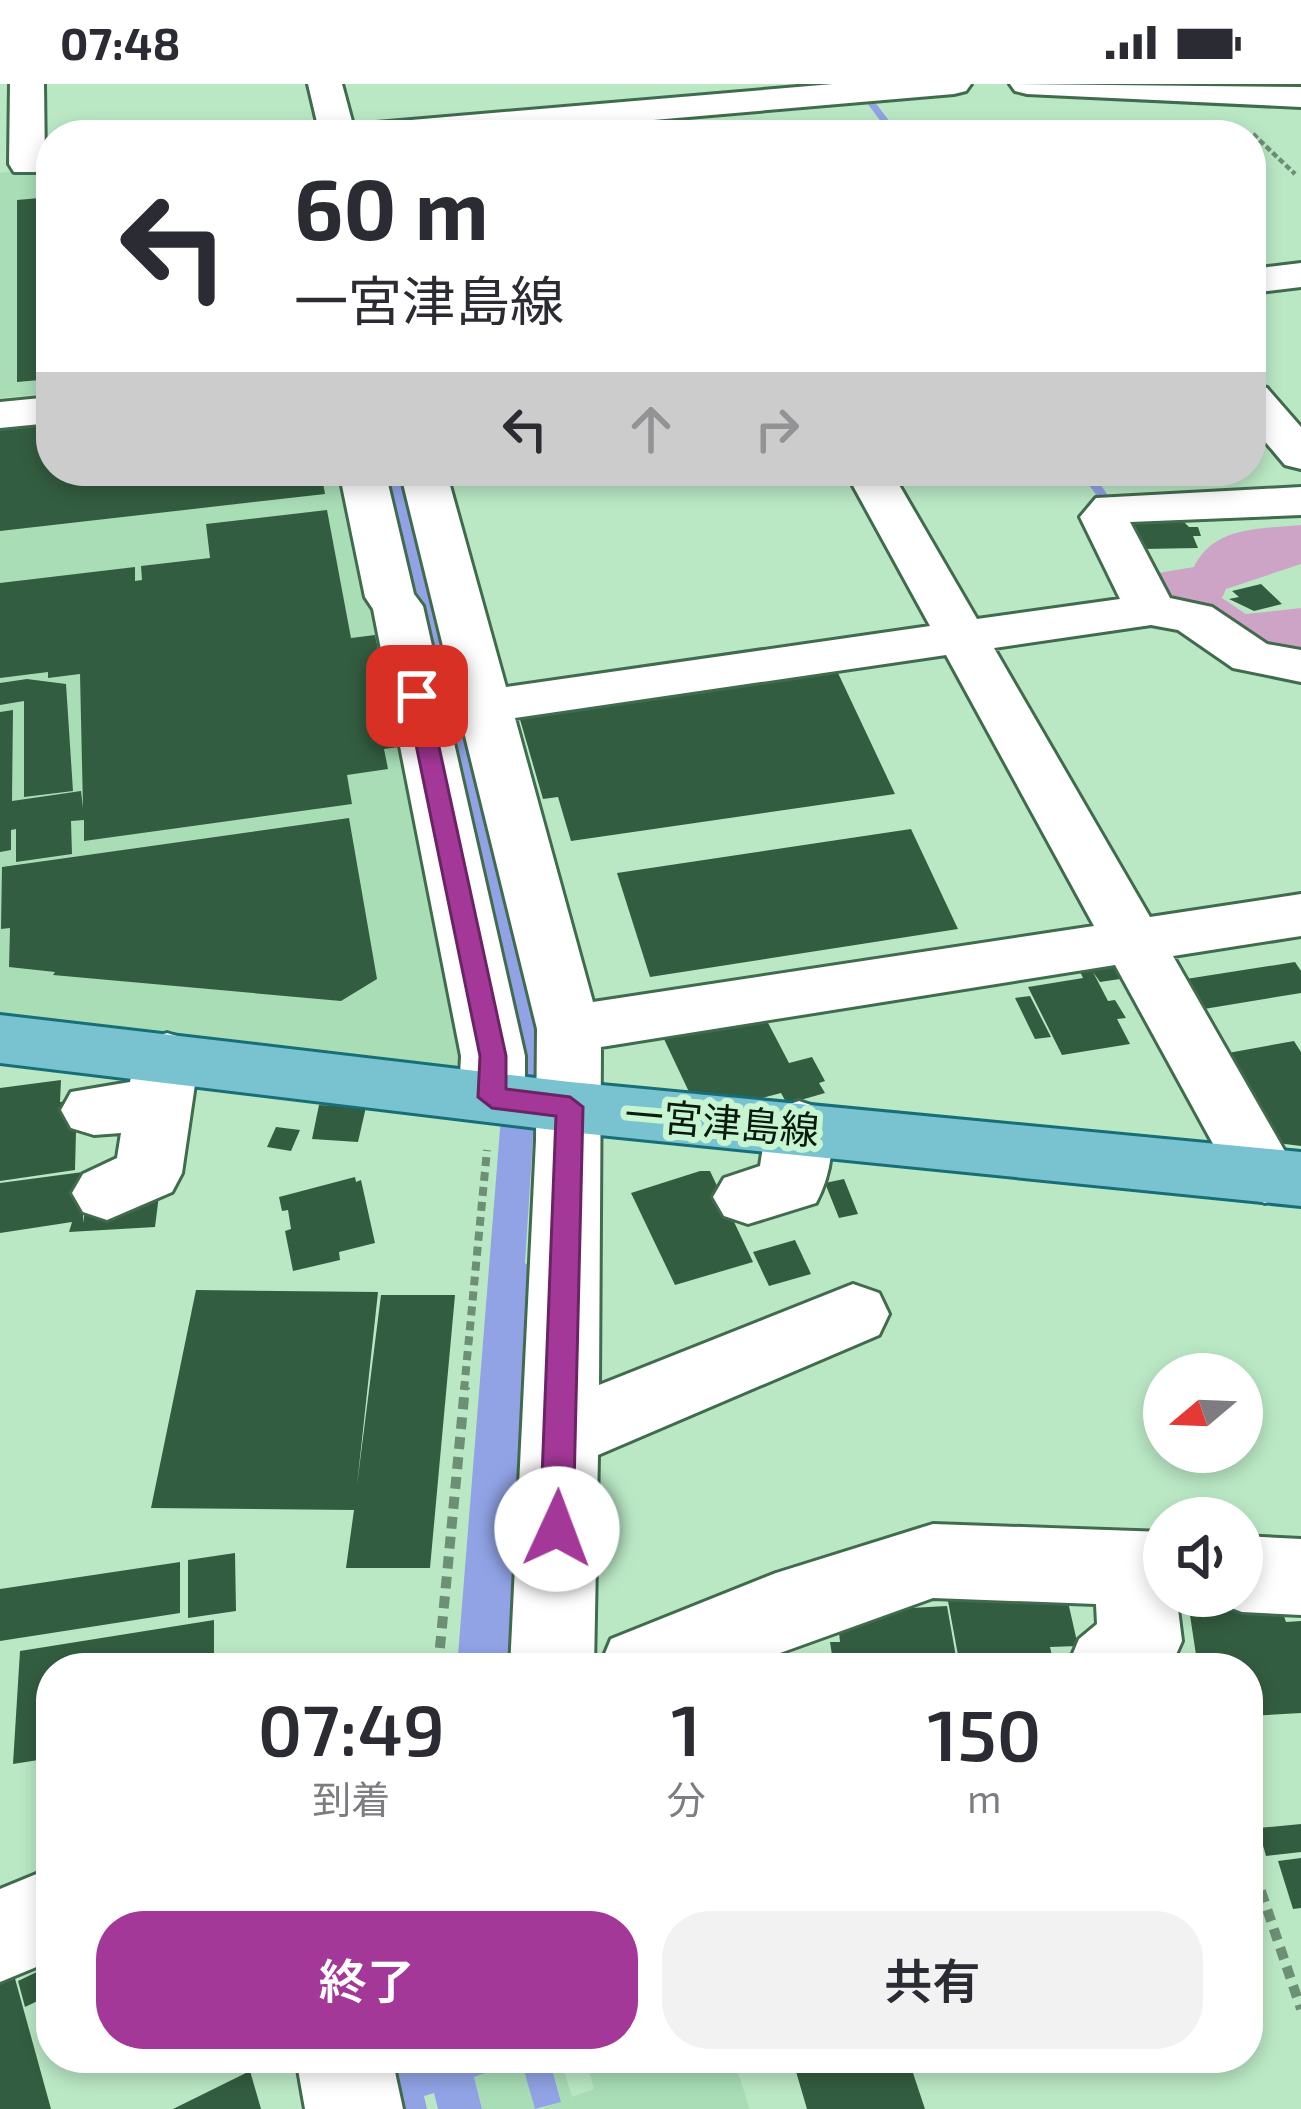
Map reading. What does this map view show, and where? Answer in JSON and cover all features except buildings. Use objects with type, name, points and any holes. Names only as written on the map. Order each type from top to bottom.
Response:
[{"type":"main road","name":"一宮津島線","points":[[0,1039],[163,1081],[528,1102],[1283,1178]]},
{"type":"street","points":[[26,164],[27,84]]},
{"type":"street","points":[[325,84],[334,120]]},
{"type":"street","points":[[538,120],[954,84]]},
{"type":"street","points":[[1012,101],[1301,97]]},
{"type":"street","points":[[734,104],[744,120]]},
{"type":"street","points":[[1266,278],[1301,275]]},
{"type":"street","points":[[0,402],[36,398]]},
{"type":"street","points":[[0,415],[36,411]]},
{"type":"street","points":[[1266,414],[1301,455]]},
{"type":"street","points":[[365,486],[390,597],[398,606],[493,1056],[528,1102],[560,1436],[553,1653]]},
{"type":"street","points":[[428,486],[568,1029],[528,1102]]},
{"type":"street","points":[[876,486],[1135,943],[1283,1178]]},
{"type":"street","points":[[1151,610],[1104,517],[1113,508],[1301,501]]},
{"type":"street","points":[[485,706],[1151,610],[1194,618],[1251,657],[1301,666]]},
{"type":"street","points":[[568,1029],[1301,914]]},
{"type":"street","points":[[94,1111],[163,1081]]},
{"type":"street","points":[[107,1192],[148,1173],[163,1081]]},
{"type":"street","points":[[748,1197],[792,1184],[799,1127]]},
{"type":"street","points":[[560,1436],[853,1314]]},
{"type":"street","points":[[716,1653],[771,1642],[933,1561],[1143,1568]]},
{"type":"street","points":[[1263,1575],[1301,1577]]},
{"type":"street","points":[[1126,1653],[1140,1641],[1143,1617]]},
{"type":"street","points":[[0,1936],[36,1920]]},
{"type":"street","points":[[347,2073],[355,2109]]},
{"type":"path","points":[[440,1653],[528,1102]]},
{"type":"path","points":[[1263,1897],[1301,2008]]},
{"type":"shaded area","points":[[36,169],[36,394],[0,398],[0,173]]},
{"type":"shaded area","points":[[36,415],[36,486],[353,486],[484,1069],[0,1022],[0,419]]},
{"type":"shaded area","points":[[1301,525],[1301,564],[1226,589],[1222,598],[1246,614],[1301,608],[1301,659],[1169,606],[1152,574],[1194,567],[1213,544],[1240,532]]},
{"type":"shaded area","points":[[525,2073],[535,2109],[482,2109],[474,2077]]},
{"type":"shaded area","points":[[553,2073],[565,2073],[572,2097],[594,2089],[589,2073],[738,2073],[750,2109],[541,2109],[561,2101]]},
{"type":"water","points":[[376,486],[402,486],[539,1045],[525,1263],[535,1272],[513,1653],[458,1653],[506,1054]]},
{"type":"water","points":[[379,2073],[485,2073],[474,2077],[482,2109],[438,2109],[434,2093],[424,2096],[427,2109],[387,2109]]},
{"type":"water","points":[[525,2073],[553,2073],[561,2102],[535,2109]]},
{"type":"waterway","points":[[868,99],[884,120]]},
{"type":"waterway","points":[[1095,486],[1103,497]]},
{"type":"route","points":[[417,696],[493,1056],[492,1097],[570,1107],[557,1529]]}]
